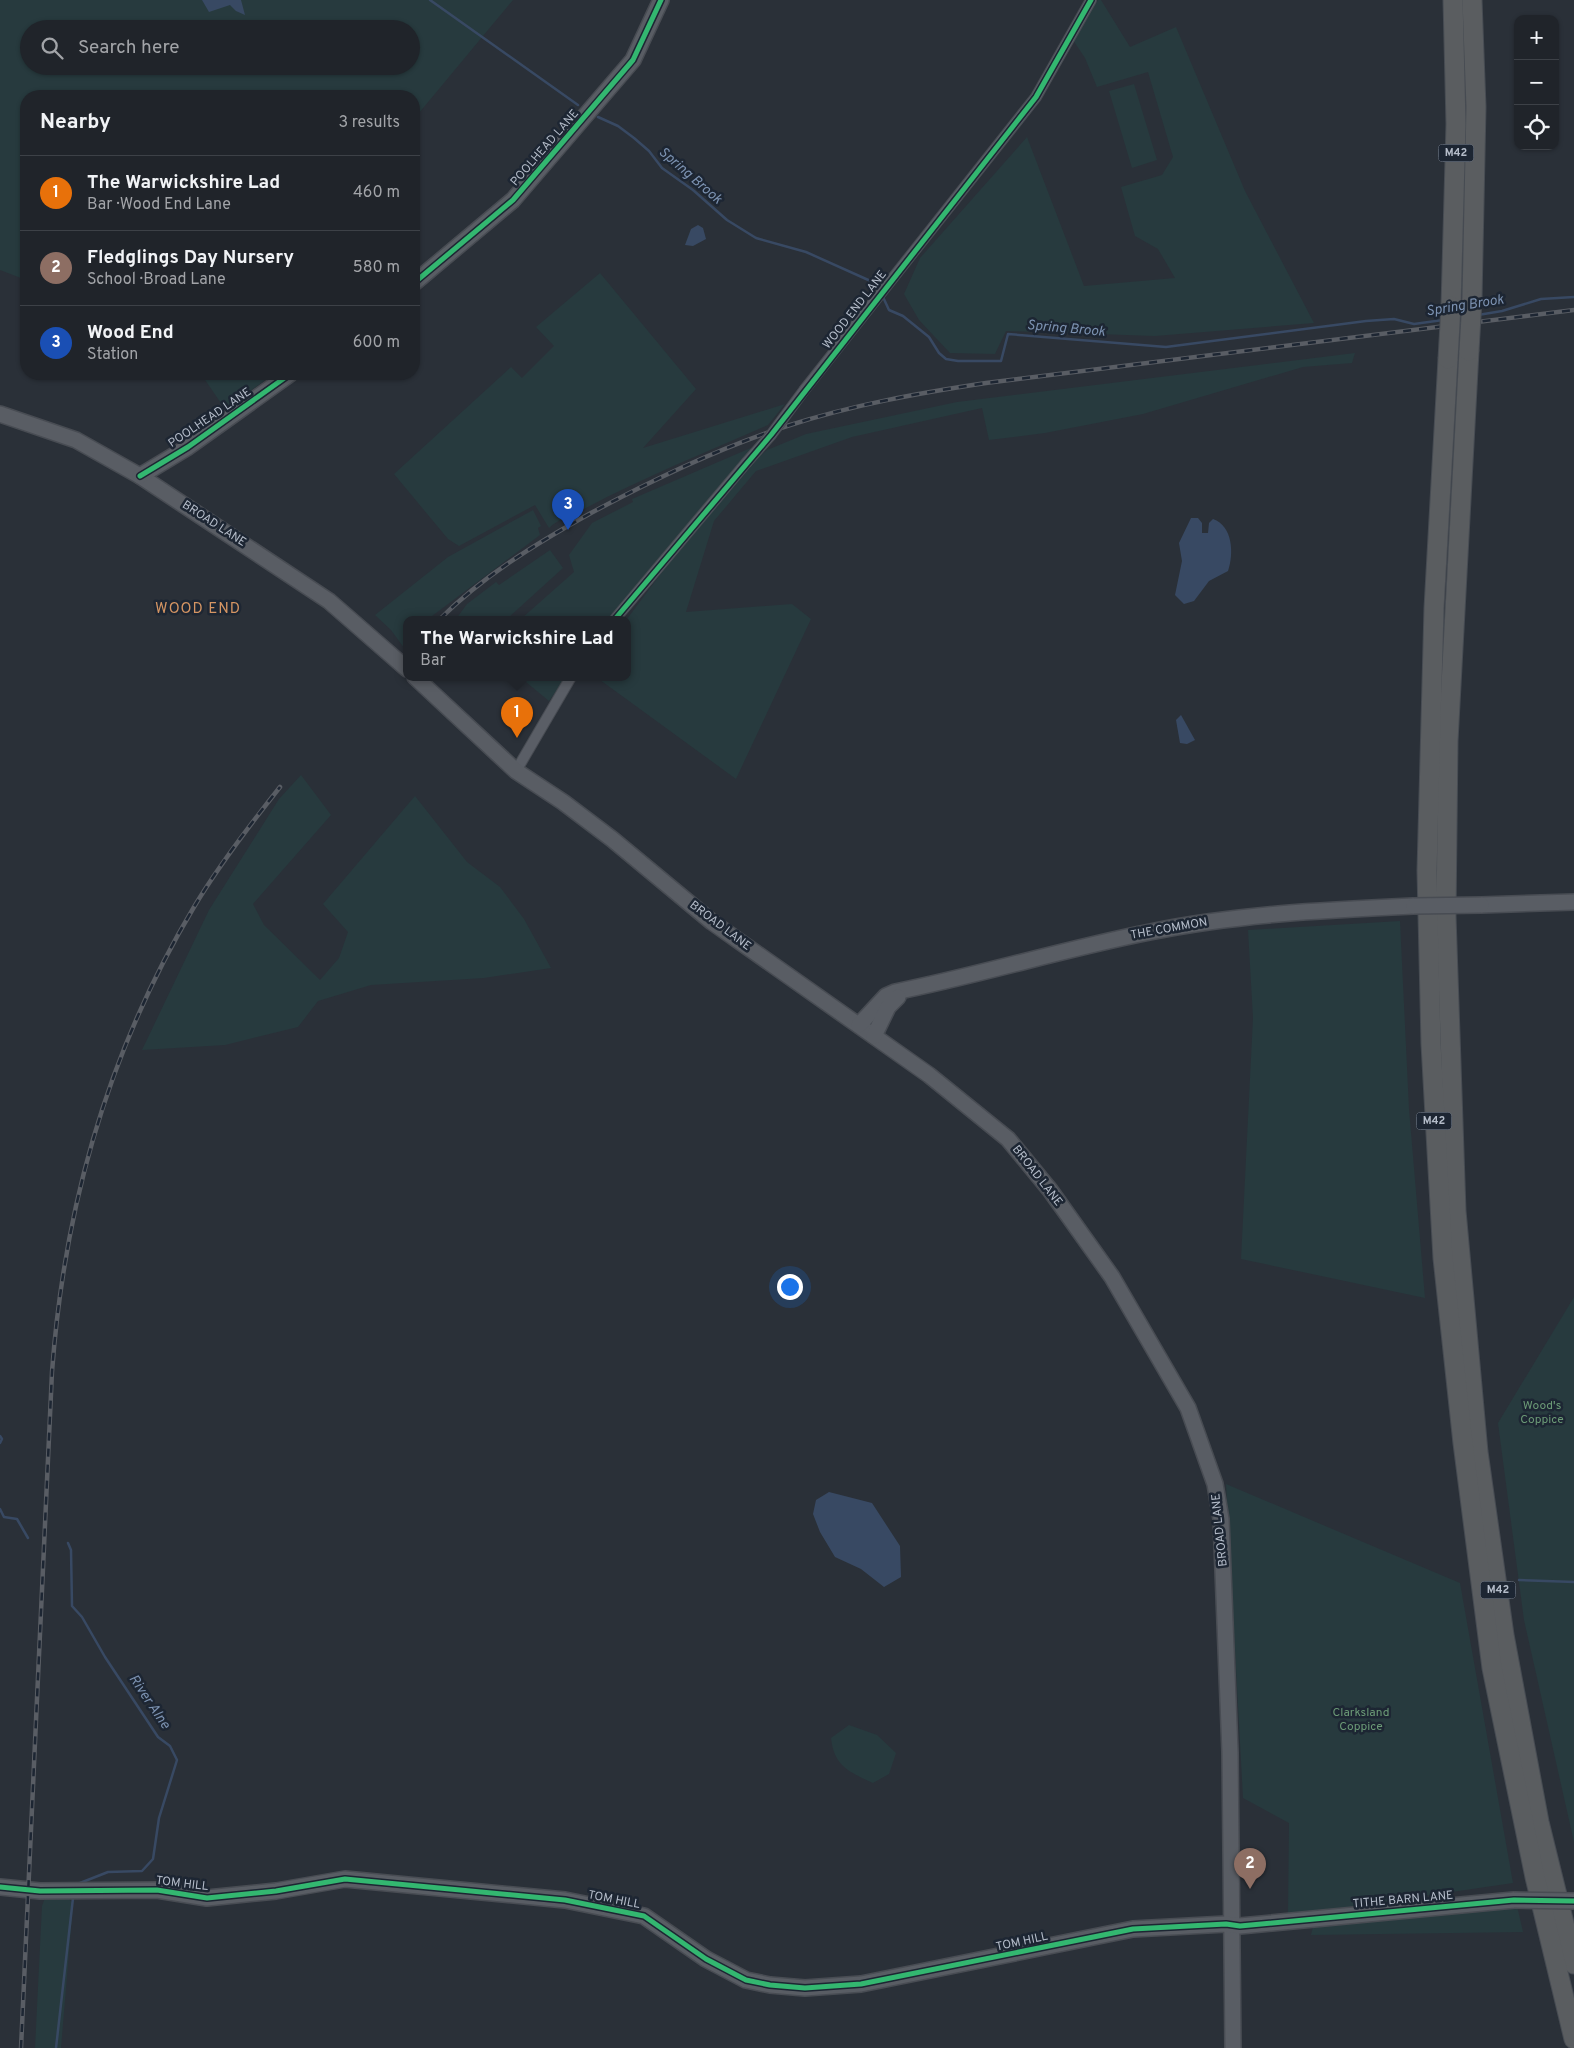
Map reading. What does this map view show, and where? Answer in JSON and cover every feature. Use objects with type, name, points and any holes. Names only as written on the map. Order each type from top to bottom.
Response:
[{"type":"highway","name":"M42","points":[[1452,0],[1456,133],[1451,306],[1434,608],[1427,871],[1436,1167],[1451,1344],[1492,1668],[1535,1877],[1574,2039]]},
{"type":"highway","name":"M42","points":[[1472,0],[1476,107],[1472,300],[1448,741],[1447,925],[1456,1211],[1478,1452],[1504,1635],[1539,1822],[1574,1964]]},
{"type":"highway","name":"M42","points":[[1535,1877],[1542,1939],[1567,2048]]},
{"type":"main road","name":"POOLHEAD LANE","points":[[420,278],[513,200],[633,60],[661,0]]},
{"type":"main road","name":"POOLHEAD LANE","points":[[140,476],[188,447],[282,380]]},
{"type":"main road","name":"BROAD LANE","points":[[0,414],[76,440],[140,476],[329,600],[403,665]]},
{"type":"main road","name":"BROAD LANE","points":[[419,681],[516,771],[563,802],[612,839],[712,922],[859,1025],[988,1121],[1023,1155],[1112,1277],[1188,1408],[1215,1484],[1222,1519],[1233,1925],[1233,2048]]},
{"type":"main road","name":"THE COMMON","points":[[859,1025],[886,996],[1072,949],[1218,920],[1291,913],[1414,906],[1574,902]]},
{"type":"main road","name":"THE COMMON","points":[[874,1036],[888,1007],[898,997],[930,985]]},
{"type":"main road","name":"TOM HILL","points":[[0,1887],[40,1891],[157,1890],[207,1898],[276,1892],[345,1879],[565,1900],[644,1916],[706,1959],[746,1980],[770,1985],[805,1988],[861,1984],[1134,1929],[1233,1925]]},
{"type":"main road","name":"TITHE BARN LANE","points":[[1233,1925],[1514,1900],[1574,1901]]},
{"type":"street","name":"WOOD END LANE","points":[[618,616],[771,435],[805,389],[1036,97],[1091,0]]},
{"type":"street","points":[[516,771],[569,681]]},
{"type":"green space","points":[[0,0],[513,0],[420,112],[420,90],[20,90],[20,278],[0,270]]},
{"type":"green space","points":[[1098,0],[1101,0],[1130,47],[1176,27],[1245,191],[1314,323],[1155,336],[1006,331],[995,354],[950,353],[919,320],[904,294],[920,258],[1027,137],[1084,286],[1175,278],[1158,249],[1135,236],[1121,187],[1162,175],[1173,157],[1148,72],[1097,87],[1085,58],[1073,40]]},
{"type":"green space","points":[[1134,84],[1157,160],[1132,168],[1109,91]]},
{"type":"green space","points":[[600,273],[696,389],[643,448],[785,404],[768,425],[630,486],[562,519],[549,528],[535,505],[459,546],[448,539],[394,474],[511,367],[522,378],[554,346],[536,327]]},
{"type":"green space","points":[[1355,353],[1352,363],[1303,367],[1143,414],[1045,433],[989,440],[982,408],[852,437],[756,471],[714,521],[686,612],[792,604],[811,619],[736,779],[601,681],[631,681],[631,616],[629,616],[686,540],[742,471],[767,450],[806,434],[957,402]]},
{"type":"green space","points":[[205,380],[266,380],[225,409]]},
{"type":"green space","points":[[753,447],[611,616],[524,616],[574,572],[569,555],[592,523],[633,502],[632,499]]},
{"type":"green space","points":[[533,510],[541,526],[538,528],[540,535],[432,616],[403,616],[403,646],[391,630],[375,615],[448,557]]},
{"type":"green space","points":[[550,550],[563,568],[510,616],[458,616],[467,604],[496,582],[499,585]]},
{"type":"green space","points":[[525,681],[563,681],[549,701]]},
{"type":"green space","points":[[301,775],[331,815],[253,904],[264,925],[320,980],[339,958],[348,932],[323,904],[415,796],[467,862],[500,887],[524,919],[551,968],[484,978],[371,985],[318,1001],[298,1027],[225,1045],[142,1050],[209,910],[279,799]]},
{"type":"green space","points":[[1400,921],[1409,1109],[1425,1298],[1241,1259],[1253,1018],[1248,930]]},
{"type":"green space","name":"Wood's Coppice","points":[[1574,1297],[1574,1842],[1524,1620],[1498,1423]]},
{"type":"green space","name":"Clarksland Coppice","points":[[1226,1484],[1460,1583],[1513,1883],[1315,1912],[1288,1913],[1289,1823],[1243,1798]]},
{"type":"green space","points":[[849,1725],[877,1735],[896,1753],[889,1774],[873,1783],[850,1771],[839,1762],[835,1755],[831,1738]]},
{"type":"green space","points":[[45,1898],[69,1899],[73,1904],[61,2048],[35,2048],[42,1906]]},
{"type":"green space","points":[[1517,1906],[1523,1932],[1311,1935],[1314,1923]]},
{"type":"water","points":[[202,0],[241,0],[245,15],[236,11],[230,5],[209,12]]},
{"type":"water","points":[[698,225],[703,228],[706,239],[693,246],[685,245],[691,229]]},
{"type":"water","points":[[1191,518],[1198,518],[1202,523],[1202,533],[1208,533],[1209,523],[1213,519],[1220,523],[1228,534],[1231,557],[1228,571],[1209,581],[1194,601],[1184,604],[1175,595],[1182,561],[1179,543]]},
{"type":"water","points":[[1181,715],[1195,740],[1187,744],[1180,743],[1176,720]]},
{"type":"water","points":[[829,1492],[872,1503],[900,1546],[901,1577],[884,1587],[861,1569],[835,1557],[820,1532],[813,1514],[816,1500]]},
{"type":"waterway","name":"Spring Brook","points":[[430,0],[578,105]]},
{"type":"waterway","name":"Spring Brook","points":[[598,117],[618,126],[634,138],[649,151],[662,168],[693,190],[727,220],[756,238],[806,252],[875,283],[879,290]]},
{"type":"waterway","name":"Spring Brook","points":[[883,297],[889,310],[903,316],[929,337],[939,353],[946,359],[958,361],[1001,361],[1008,334],[1166,347],[1366,321],[1394,319],[1414,324],[1443,320]]},
{"type":"waterway","name":"Spring Brook","points":[[1478,315],[1502,311],[1541,299],[1574,297]]},
{"type":"waterway","name":"River Alne","points":[[0,1436],[2,1439],[0,1443]]},
{"type":"waterway","name":"River Alne","points":[[0,1509],[4,1517],[17,1519],[28,1538]]},
{"type":"waterway","name":"River Alne","points":[[68,1543],[71,1550],[72,1606],[82,1617],[105,1657],[158,1737],[170,1746],[177,1760],[159,1818],[153,1859],[142,1871],[108,1872],[80,1883]]},
{"type":"waterway","points":[[1519,1580],[1574,1582]]},
{"type":"waterway","name":"River Alne","points":[[56,2048],[73,1898]]},
{"type":"railway","points":[[443,616],[492,574],[511,561],[591,513],[639,488],[712,454],[787,426],[836,412],[886,400],[986,383],[1574,310]]},
{"type":"railway","points":[[21,2048],[52,1372],[67,1250],[80,1190],[96,1131],[115,1073],[138,1016],[164,961],[194,907],[235,846],[280,787]]},
{"type":"cycle path","points":[[420,278],[513,200],[633,60],[661,0]]},
{"type":"cycle path","points":[[618,616],[771,435],[1036,97],[1091,0]]},
{"type":"cycle path","points":[[140,476],[188,447],[282,380]]},
{"type":"cycle path","points":[[0,1887],[40,1891],[157,1890],[207,1898],[276,1891],[345,1879],[565,1900],[644,1916],[706,1959],[746,1980],[770,1985],[805,1988],[861,1984],[1133,1929],[1226,1924],[1240,1926],[1514,1900],[1574,1901]]},
{"type":"place","name":"Wood End","points":[[568,530]]},
{"type":"place","name":"The Warwickshire Lad","points":[[517,738]]},
{"type":"place","name":"Fledglings Day Nursery","points":[[1250,1889]]},
{"type":"district","name":"WOOD END","points":[[198,609]]}]
